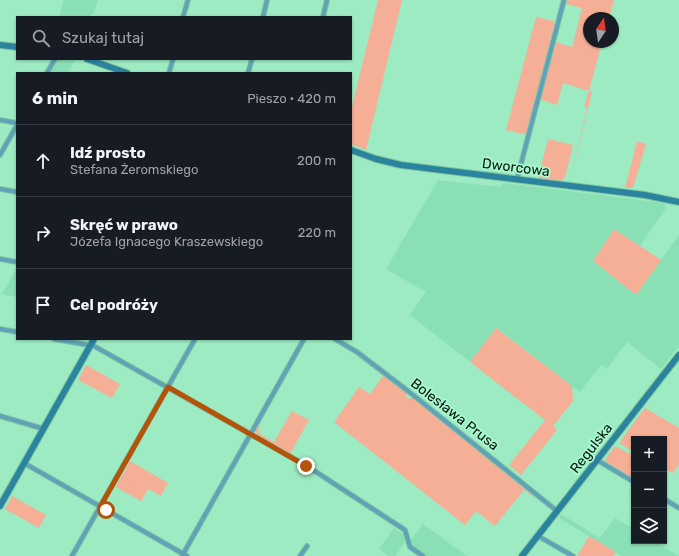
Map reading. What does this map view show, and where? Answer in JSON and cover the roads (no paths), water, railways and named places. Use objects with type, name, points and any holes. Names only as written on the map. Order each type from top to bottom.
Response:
[{"type":"street","points":[[184,16],[188,0]]},
{"type":"street","points":[[262,16],[267,0]]},
{"type":"street","points":[[323,16],[327,0]]},
{"type":"street","points":[[517,179],[564,0]]},
{"type":"street","points":[[0,45],[16,47]]},
{"type":"street","points":[[48,72],[54,60]]},
{"type":"street","points":[[90,60],[125,72]]},
{"type":"street","points":[[169,72],[173,60]]},
{"type":"street","points":[[248,72],[252,60]]},
{"type":"street","points":[[0,120],[16,124]]},
{"type":"street","points":[[0,156],[16,126]]},
{"type":"street","name":"Dworcowa","points":[[352,150],[398,164],[645,195],[679,202]]},
{"type":"street","points":[[0,189],[16,192]]},
{"type":"street","points":[[0,259],[16,262]]},
{"type":"street","points":[[0,329],[16,332]]},
{"type":"street","points":[[60,340],[91,345],[168,387],[323,476],[403,530],[407,534],[410,547],[423,556]]},
{"type":"street","points":[[0,506],[94,340]]},
{"type":"street","points":[[72,556],[194,340]]},
{"type":"street","points":[[24,463],[184,555],[303,340]]},
{"type":"street","name":"Bolesława Prusa","points":[[337,340],[357,352],[408,391],[557,511]]},
{"type":"street","name":"Regulska","points":[[522,556],[679,355]]},
{"type":"street","points":[[0,416],[44,429]]},
{"type":"street","points":[[597,460],[631,480]]},
{"type":"street","points":[[667,501],[679,508]]},
{"type":"street","points":[[538,536],[573,556]]},
{"type":"street","points":[[300,556],[307,546]]}]
